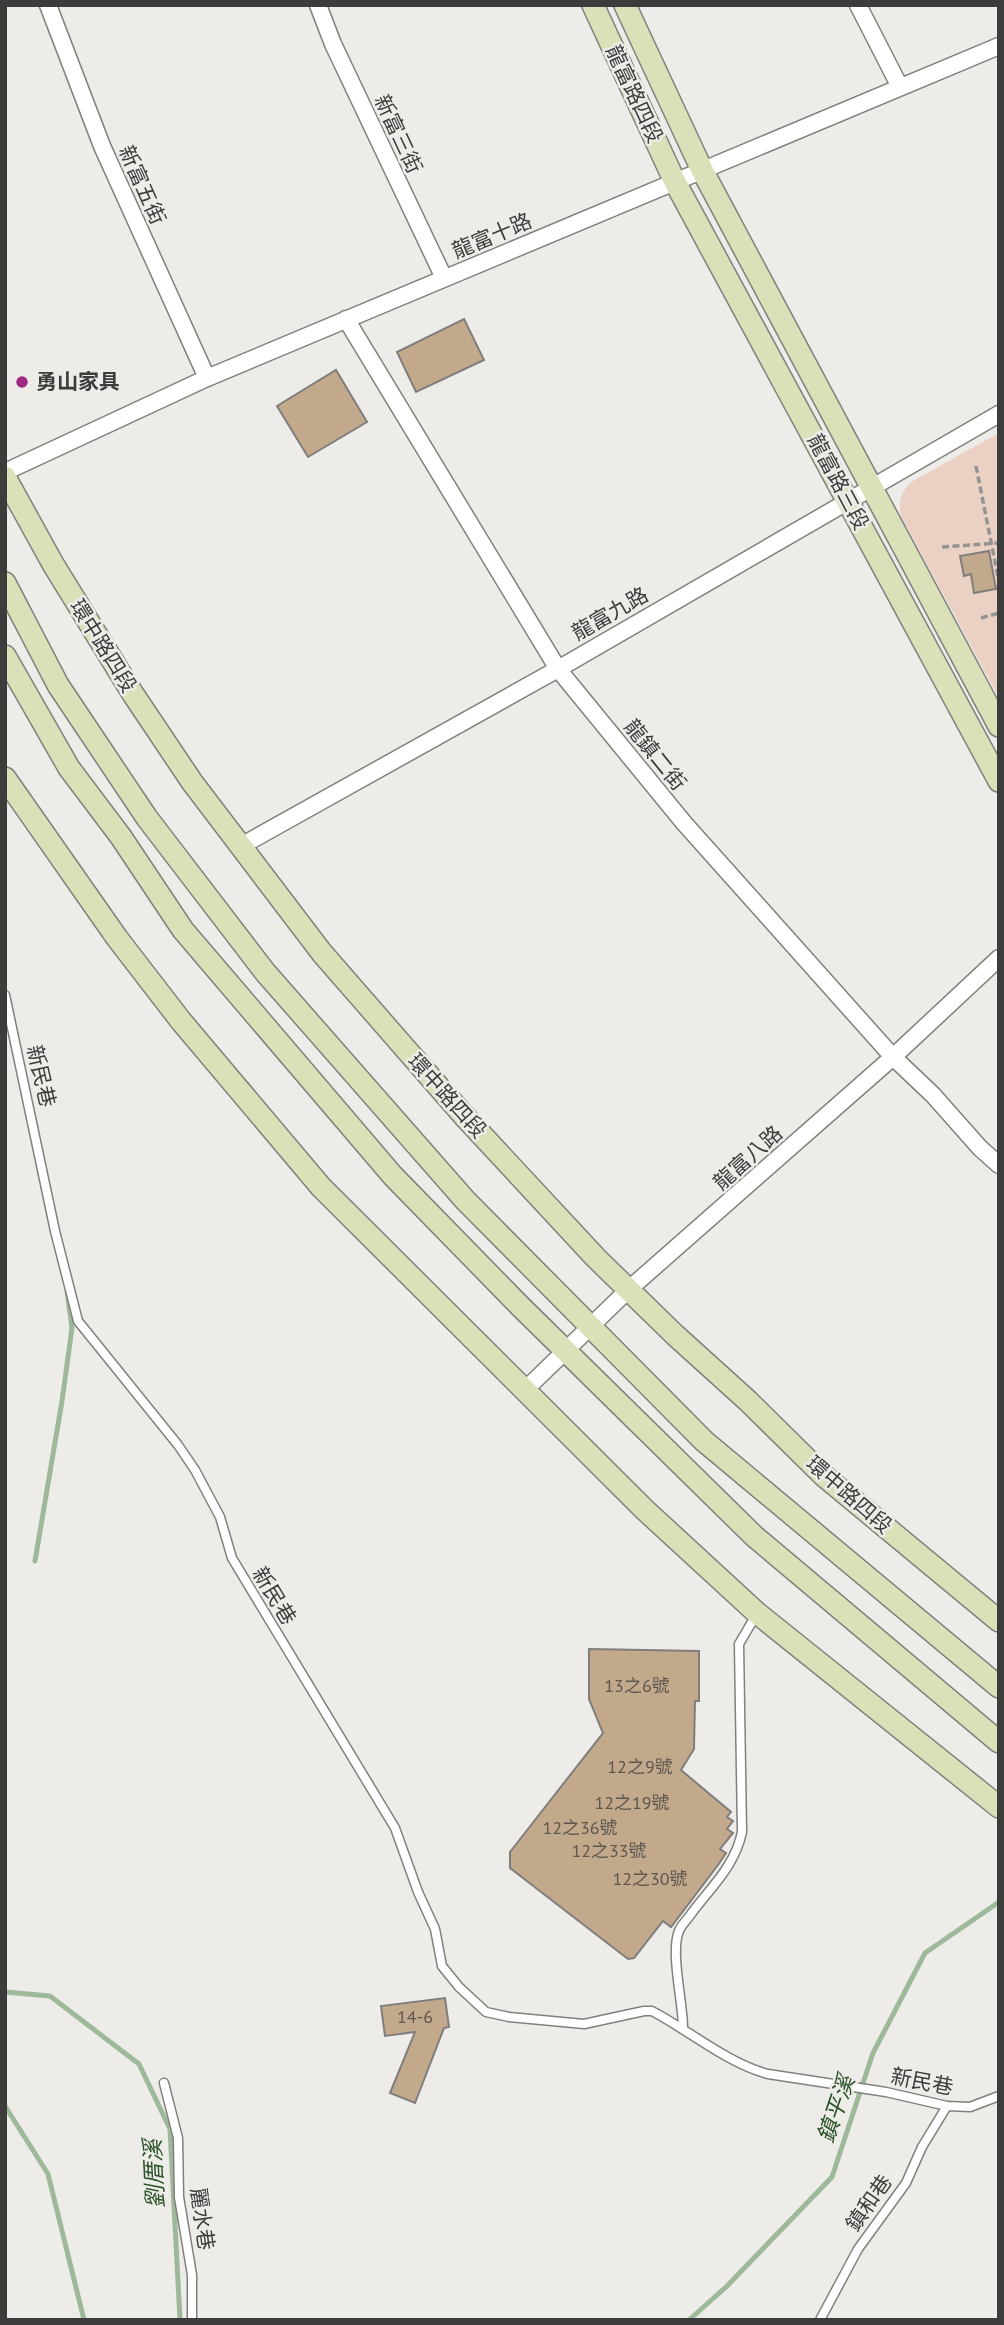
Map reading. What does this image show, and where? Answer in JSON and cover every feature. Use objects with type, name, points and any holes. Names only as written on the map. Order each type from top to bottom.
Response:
[{"type":"street","name":"新富五街","points":[[48,5],[102,146],[206,378]]},
{"type":"street","name":"新富三街","points":[[318,5],[354,89],[444,278]]},
{"type":"street","name":"龍富路四段","points":[[593,5],[676,182]]},
{"type":"street","name":"龍富路四段","points":[[625,5],[702,170]]},
{"type":"street","points":[[858,5],[900,87]]},
{"type":"street","name":"龍富十路","points":[[5,474],[206,378],[999,46]]},
{"type":"street","name":"龍富路三段","points":[[702,170],[999,726]]},
{"type":"street","name":"龍富路三段","points":[[676,182],[999,781]]},
{"type":"street","name":"龍鎮二街","points":[[346,320],[558,669],[684,823],[893,1057],[933,1095],[999,1166]]},
{"type":"street","name":"龍富九路","points":[[241,846],[558,669],[999,414]]},
{"type":"street","name":"環中路四段","points":[[5,474],[113,663],[192,782],[322,953],[465,1116],[628,1290],[824,1476],[999,1621]]},
{"type":"street","points":[[5,583],[58,685],[147,818],[265,972],[465,1200],[704,1441],[999,1687]]},
{"type":"street","points":[[5,656],[69,768],[121,837],[183,930],[393,1176],[754,1536],[999,1742]]},
{"type":"street","points":[[5,779],[117,938],[165,1000],[313,1176],[645,1510],[757,1613],[999,1807]]},
{"type":"street","name":"龍富八路","points":[[526,1390],[628,1290],[893,1057],[999,958]]},
{"type":"lane","name":"新民巷","points":[[5,995],[55,1231],[78,1321],[195,1470],[220,1517],[232,1559],[395,1828],[435,1930],[442,1966],[474,2003],[486,2012],[509,2017],[584,2024],[652,2011],[755,2071],[828,2082],[947,2106],[970,2107],[999,2096]]},
{"type":"lane","points":[[683,2028],[677,1970],[678,1931],[724,1874],[738,1851],[742,1832],[739,1644],[757,1613]]},
{"type":"lane","name":"麗水巷","points":[[164,2082],[178,2138],[179,2197],[192,2275],[192,2320]]},
{"type":"lane","name":"鎮和巷","points":[[820,2320],[859,2249],[905,2183],[922,2147],[947,2106]]},
{"type":"path","points":[[976,466],[999,582]]},
{"type":"path","points":[[942,547],[999,543]]},
{"type":"path","points":[[981,618],[999,613]]},
{"type":"shaded area","points":[[999,433],[999,698],[901,516],[900,505],[903,492],[913,481]]},
{"type":"building","points":[[464,319],[484,360],[416,392],[397,352]]},
{"type":"building","points":[[336,370],[367,422],[308,457],[277,406]]},
{"type":"building","points":[[989,551],[996,589],[974,593],[971,574],[964,576],[960,556]]},
{"type":"building","points":[[589,1649],[699,1651],[699,1701],[695,1701],[694,1749],[681,1770],[731,1812],[727,1817],[733,1821],[727,1829],[733,1833],[720,1849],[726,1853],[671,1927],[663,1921],[634,1958],[628,1959],[510,1868],[510,1852],[603,1733],[589,1699]]},
{"type":"building","points":[[445,1998],[449,2027],[444,2028],[415,2103],[390,2093],[415,2032],[385,2036],[381,2006]]},
{"type":"waterway","points":[[35,1561],[72,1328],[67,1291]]},
{"type":"waterway","name":"鎮平溪","points":[[689,2320],[726,2287],[832,2177],[873,2053],[925,1953],[999,1902]]},
{"type":"waterway","name":"劉厝溪","points":[[5,1992],[50,1996],[139,2064],[170,2129],[180,2320]]},
{"type":"waterway","points":[[5,2106],[48,2174],[84,2320]]},
{"type":"place","name":"勇山家具","points":[[22,382]]}]
